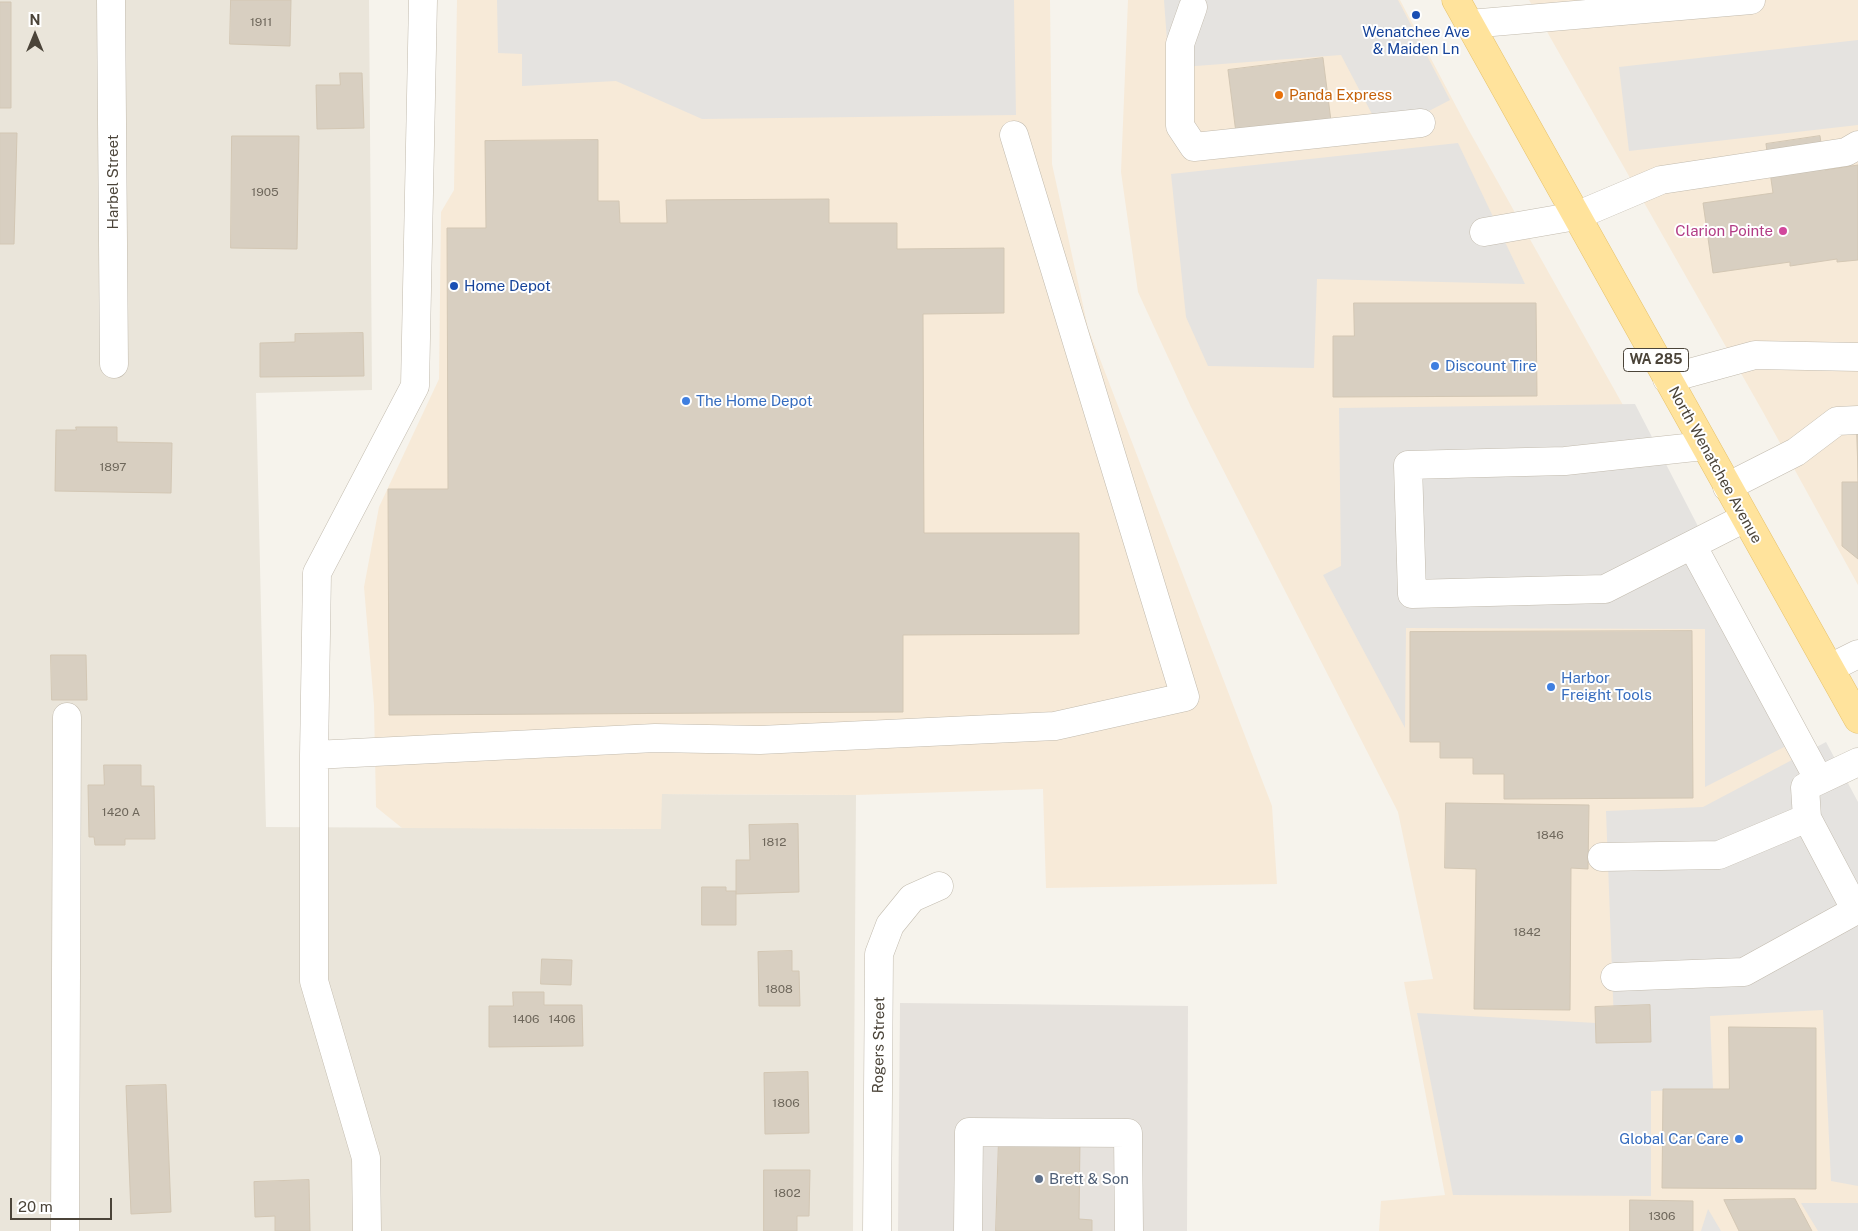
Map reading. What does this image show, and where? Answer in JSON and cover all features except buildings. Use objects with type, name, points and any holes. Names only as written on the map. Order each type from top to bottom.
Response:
[{"type":"main road","name":"North Wenatchee Avenue","points":[[1456,0],[1858,719]]},
{"type":"street","name":"Harbel Street","points":[[112,0],[114,364]]},
{"type":"street","points":[[367,1231],[366,1158],[314,981],[314,755],[318,573],[415,386],[423,0]]},
{"type":"street","points":[[1470,24],[1751,0]]},
{"type":"street","points":[[1193,7],[1180,44],[1180,126],[1194,147],[1421,123]]},
{"type":"street","points":[[314,755],[655,738],[760,740],[1055,726],[1185,697],[1014,135]]},
{"type":"street","points":[[1484,232],[1576,216],[1662,180],[1846,152],[1858,145]]},
{"type":"street","points":[[1667,379],[1754,355],[1858,357]]},
{"type":"street","points":[[1727,487],[1796,452],[1837,421],[1858,420]]},
{"type":"street","points":[[1704,446],[1565,461],[1408,465],[1412,594],[1605,589],[1745,518]]},
{"type":"street","points":[[1692,545],[1819,780]]},
{"type":"street","points":[[1830,668],[1858,654]]},
{"type":"street","points":[[65,1231],[67,717]]},
{"type":"street","points":[[1615,978],[1744,972],[1851,913],[1853,906],[1807,818],[1804,787],[1858,762]]},
{"type":"street","points":[[1602,857],[1719,855],[1807,818]]},
{"type":"street","name":"Rogers Street","points":[[877,1231],[880,954],[890,925],[912,898],[939,886]]},
{"type":"street","points":[[968,1231],[969,1132],[979,1132],[1128,1133],[1129,1231]]},
{"type":"shaded area","points":[[0,0],[369,0],[372,390],[256,393],[266,827],[661,829],[661,794],[856,795],[853,1231],[0,1231]]},
{"type":"shaded area","points":[[457,0],[1050,0],[1052,164],[1088,328],[1272,806],[1277,884],[1046,888],[1043,789],[856,795],[662,794],[661,829],[402,828],[376,807],[374,705],[364,587],[379,507],[439,379],[441,212],[454,190]]},
{"type":"shaded area","points":[[497,0],[1014,0],[1016,115],[702,119],[616,81],[522,86],[522,54],[498,53]]},
{"type":"shaded area","points":[[1128,0],[1400,0],[1467,127],[1858,824],[1858,1231],[1379,1231],[1381,1201],[1445,1195],[1404,982],[1433,979],[1398,812],[1191,407],[1138,292],[1121,172]]},
{"type":"shaded area","points":[[1164,0],[1398,0],[1450,100],[1383,135],[1341,55],[1169,68]]},
{"type":"shaded area","points":[[1529,0],[1858,0],[1858,585],[1763,412]]},
{"type":"shaded area","points":[[1858,40],[1858,125],[1629,151],[1619,67]]},
{"type":"shaded area","points":[[1458,143],[1525,284],[1317,279],[1314,368],[1208,366],[1186,317],[1171,174]]},
{"type":"shaded area","points":[[1635,404],[1806,736],[1705,787],[1705,629],[1406,628],[1405,728],[1323,575],[1341,566],[1339,408]]},
{"type":"shaded area","points":[[1826,742],[1858,802],[1858,1186],[1831,1181],[1823,1010],[1710,1016],[1713,1089],[1651,1091],[1651,1196],[1453,1195],[1417,1013],[1614,1024],[1606,811],[1703,807]]},
{"type":"shaded area","points":[[900,1003],[1188,1006],[1187,1231],[898,1231]]},
{"type":"shaded area","points":[[1801,1203],[1858,1203],[1858,1231],[1818,1231]]},
{"type":"shaded area","points":[[1708,1209],[1721,1231],[1701,1231]]},
{"type":"place","name":"Wenatchee Ave & Maiden Ln","points":[[1416,15]]},
{"type":"place","name":"Panda Express","points":[[1279,95]]},
{"type":"place","name":"Clarion Pointe","points":[[1783,231]]},
{"type":"place","name":"Home Depot","points":[[454,286]]},
{"type":"place","name":"Discount Tire","points":[[1435,366]]},
{"type":"place","name":"The Home Depot","points":[[686,401]]},
{"type":"place","name":"Harbor Freight Tools","points":[[1551,687]]},
{"type":"place","name":"Global Car Care","points":[[1739,1139]]},
{"type":"place","name":"Brett & Son","points":[[1039,1179]]}]
